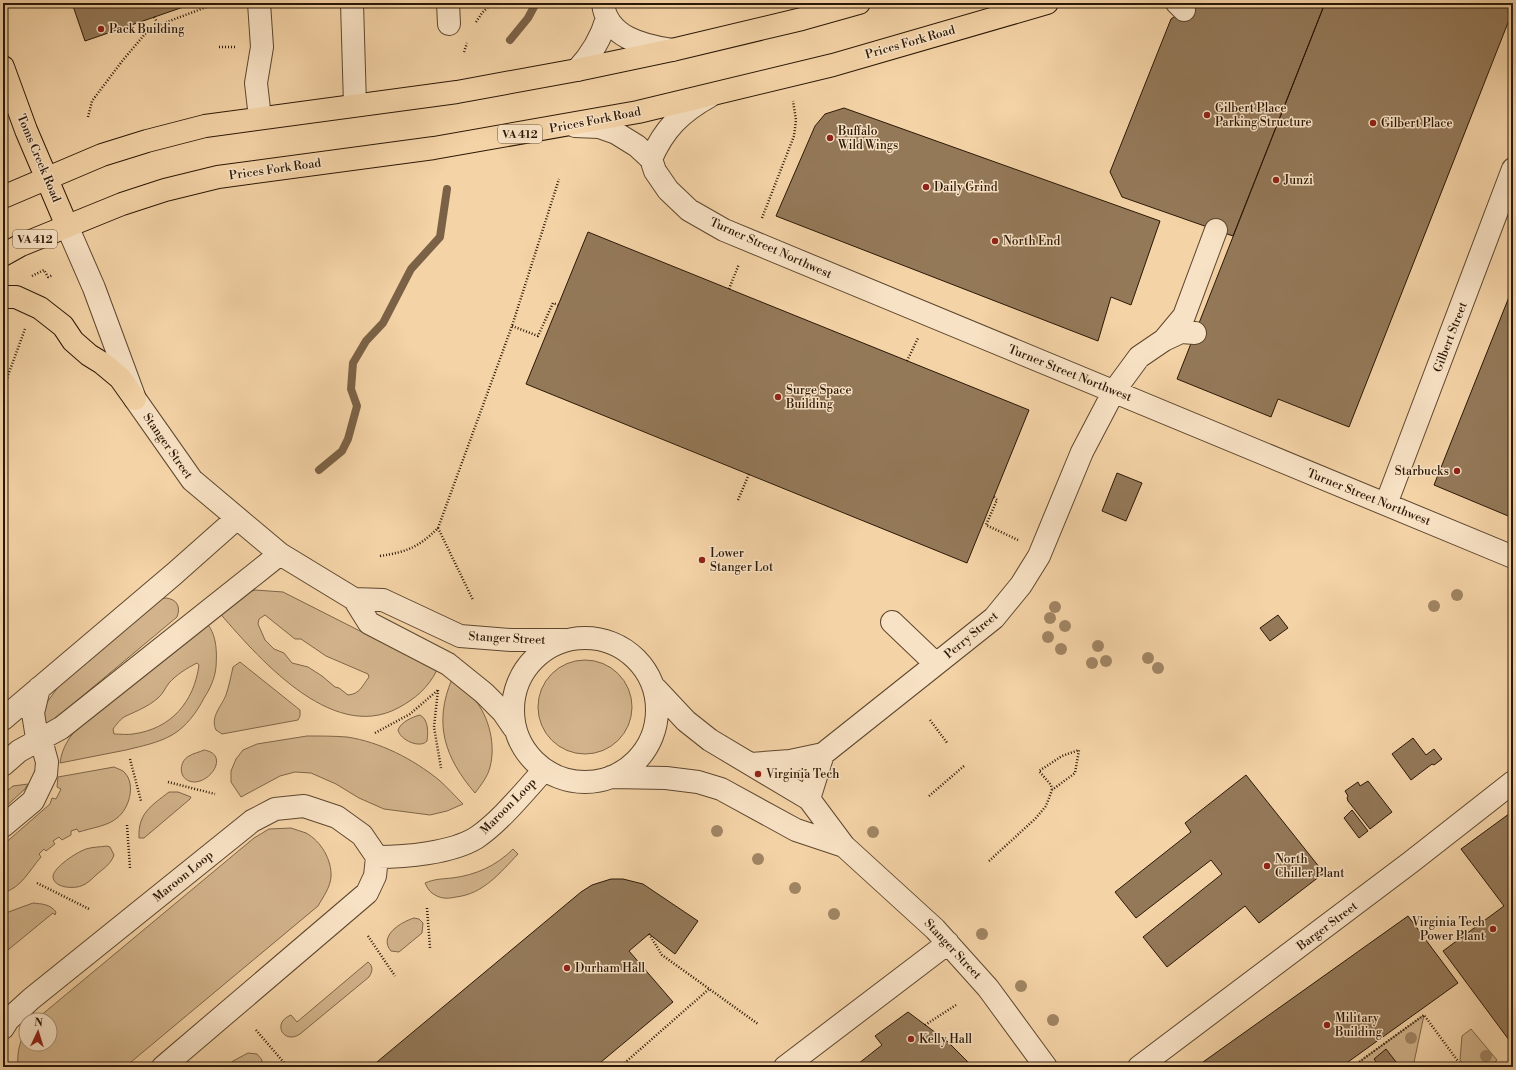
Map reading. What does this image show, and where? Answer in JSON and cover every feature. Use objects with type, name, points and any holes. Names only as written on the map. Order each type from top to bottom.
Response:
[{"type":"main road","points":[[3,197],[102,155],[147,141],[205,126],[457,92],[577,70],[802,20],[859,3]]},
{"type":"main road","name":"Prices Fork Road","points":[[3,255],[21,245],[122,204],[165,190],[218,177],[434,148],[638,112],[833,65],[1047,3]]},
{"type":"main road","name":"Toms Creek Road","points":[[3,67],[26,130],[67,226]]},
{"type":"main road","points":[[3,297],[16,297],[40,308],[63,326],[73,340],[89,355],[102,363],[120,378],[136,399]]},
{"type":"street","points":[[258,3],[262,47],[256,83],[260,118]]},
{"type":"street","points":[[352,3],[355,105]]},
{"type":"street","points":[[605,10],[616,29],[630,39],[651,47],[672,50]]},
{"type":"street","points":[[577,70],[596,47],[603,32],[605,10]]},
{"type":"street","points":[[651,159],[658,142],[677,119],[694,105],[712,94]]},
{"type":"street","name":"Turner Street Northwest","points":[[554,128],[581,126],[599,127],[616,133],[637,146],[651,159],[655,171],[668,190],[689,210],[724,230],[1513,557]]},
{"type":"street","name":"Gilbert Street","points":[[1386,504],[1513,169]]},
{"type":"street","name":"Stanger Street","points":[[67,226],[94,288],[136,399],[192,480],[236,518],[280,554],[354,598],[383,600],[460,636],[511,640],[590,639],[614,643],[636,657],[648,670],[656,689],[690,724],[710,740],[809,799],[844,846],[930,923],[988,988],[1046,1067]]},
{"type":"street","points":[[1164,340],[1184,316],[1216,230]]},
{"type":"street","points":[[1164,340],[1181,332],[1195,333]]},
{"type":"street","name":"Perry Street","points":[[751,764],[790,761],[823,754],[994,618],[1021,585],[1039,556],[1082,452],[1114,391],[1139,357],[1164,340]]},
{"type":"street","points":[[3,719],[174,574],[236,518]]},
{"type":"street","points":[[3,766],[19,751],[62,728],[280,554]]},
{"type":"street","name":"Stanger Street","points":[[354,598],[369,623],[448,664],[484,693],[503,712],[514,728]]},
{"type":"street","points":[[892,622],[936,664]]},
{"type":"street","points":[[572,640],[552,647],[538,657],[519,681],[511,706],[514,728],[522,746],[532,759],[544,770],[565,777],[587,780],[610,777],[633,765],[650,742],[657,722],[658,710],[656,689]]},
{"type":"street","points":[[3,826],[33,801],[46,774],[47,762],[41,740],[36,732],[33,713],[39,688]]},
{"type":"street","points":[[809,799],[823,754]]},
{"type":"street","name":"Maroon Loop","points":[[3,1028],[8,1020],[31,999],[252,821],[275,809],[304,806],[337,817],[362,835],[377,857],[405,857],[455,847],[476,838],[495,823],[544,770]]},
{"type":"street","name":"Stanger Street","points":[[610,777],[666,778],[698,782],[721,789],[796,830],[844,846]]},
{"type":"street","name":"Barger Street","points":[[1139,1067],[1411,862],[1513,782]]},
{"type":"street","points":[[163,1067],[367,893],[375,876],[377,857]]},
{"type":"street","points":[[785,1067],[948,943]]},
{"type":"path","points":[[88,117],[92,101],[145,34],[159,26],[217,3]]},
{"type":"path","points":[[475,23],[492,3]]},
{"type":"path","points":[[154,17],[159,26]]},
{"type":"path","points":[[761,221],[794,136],[796,120],[792,99]]},
{"type":"path","points":[[380,556],[397,554],[413,548],[428,538],[438,528],[512,326],[559,179]]},
{"type":"path","points":[[729,289],[739,263]]},
{"type":"path","points":[[35,266],[39,272]]},
{"type":"path","points":[[512,326],[538,336],[553,303],[558,306]]},
{"type":"path","points":[[3,389],[28,323]]},
{"type":"path","points":[[907,361],[921,332]]},
{"type":"path","points":[[738,500],[749,474]]},
{"type":"path","points":[[994,497],[997,500],[986,525],[1022,542]]},
{"type":"path","points":[[438,528],[473,600]]},
{"type":"path","points":[[375,733],[410,714],[438,690],[434,727],[441,768]]},
{"type":"path","points":[[930,720],[948,744]]},
{"type":"path","points":[[989,861],[1035,819],[1046,806],[1052,790],[1075,773],[1079,750],[1062,756],[1039,771],[1051,785],[1052,790]]},
{"type":"path","points":[[130,759],[141,801]]},
{"type":"path","points":[[929,796],[964,766]]},
{"type":"path","points":[[168,782],[215,794]]},
{"type":"path","points":[[127,825],[130,868]]},
{"type":"path","points":[[38,883],[89,910]]},
{"type":"path","points":[[427,908],[430,948]]},
{"type":"path","points":[[649,934],[662,955],[758,1024]]},
{"type":"path","points":[[368,936],[395,976]]},
{"type":"path","points":[[620,1067],[709,989]]},
{"type":"path","points":[[925,1025],[956,1004]]},
{"type":"path","points":[[1352,1067],[1424,1015],[1460,1064],[1459,1067]]},
{"type":"path","points":[[256,1030],[286,1065]]},
{"type":"shaded area","points":[[255,590],[283,592],[437,670],[425,688],[410,701],[398,708],[373,716],[347,714],[322,705],[297,689],[274,670],[233,629],[217,610],[239,595]],"holes":[[[265,615],[295,639],[301,639],[326,656],[368,674],[369,677],[358,691],[348,695],[308,667],[292,663],[284,653],[274,649],[265,640],[258,624],[259,619]]]},
{"type":"shaded area","points":[[166,598],[173,600],[177,604],[179,610],[177,617],[50,723],[47,724],[44,722],[42,717],[45,705],[61,683],[160,599]]},
{"type":"shaded area","points":[[205,621],[209,626],[214,637],[216,655],[216,667],[213,679],[210,687],[191,719],[177,732],[167,738],[150,744],[60,763],[67,742],[80,725]],"holes":[[[197,663],[199,665],[192,691],[186,702],[169,720],[147,731],[131,734],[114,734],[113,729],[122,718],[154,701],[161,695],[175,677],[189,667]]]},
{"type":"shaded area","points":[[585,660],[603,663],[618,674],[629,689],[632,707],[629,725],[618,740],[603,751],[585,754],[567,751],[552,740],[541,725],[538,707],[541,689],[552,674],[567,663]]},
{"type":"shaded area","points":[[240,662],[300,710],[298,720],[222,734],[216,730],[214,721],[215,716],[226,695],[233,667]]},
{"type":"shaded area","points":[[452,679],[470,694],[480,707],[487,723],[492,741],[492,759],[490,767],[482,784],[475,793],[456,767],[445,740],[443,711],[446,695]]},
{"type":"shaded area","points":[[420,715],[426,723],[428,734],[427,741],[420,744],[415,744],[402,737],[398,730],[399,727],[407,720]]},
{"type":"shaded area","points":[[307,736],[332,736],[359,739],[396,752],[429,772],[463,804],[447,811],[430,815],[384,809],[311,773],[295,772],[280,776],[241,797],[231,782],[231,771],[236,759],[243,750],[257,744]]},
{"type":"shaded area","points":[[204,750],[216,757],[217,762],[215,768],[207,778],[201,781],[189,781],[182,775],[181,771],[183,762],[189,756]]},
{"type":"shaded area","points":[[114,767],[124,772],[130,784],[130,797],[121,814],[113,821],[104,825],[79,832],[77,829],[71,831],[71,835],[62,840],[59,837],[53,841],[55,844],[46,851],[44,849],[39,854],[41,857],[20,883],[3,893],[3,845],[50,804],[52,798],[56,799],[61,789],[57,787],[58,777]]},
{"type":"shaded area","points":[[28,784],[25,789],[3,809],[3,794],[13,786]]},
{"type":"shaded area","points":[[169,792],[178,792],[191,797],[144,838],[139,838],[139,829],[143,816],[151,806]]},
{"type":"shaded area","points":[[291,828],[311,836],[321,846],[330,864],[331,877],[326,892],[318,906],[125,1067],[18,1067],[19,1052],[58,1052],[58,1012],[45,1012],[254,838],[269,829]]},
{"type":"shaded area","points":[[93,847],[110,847],[114,855],[113,858],[91,880],[78,887],[64,887],[56,883],[53,876],[54,872],[72,856]]},
{"type":"shaded area","points":[[513,849],[518,854],[490,882],[475,892],[453,898],[444,898],[431,892],[425,883],[435,880],[461,877],[485,869],[500,860]]},
{"type":"shaded area","points":[[33,903],[51,907],[56,912],[55,915],[53,913],[3,954],[3,914]]},
{"type":"shaded area","points":[[414,918],[419,919],[423,923],[422,933],[399,952],[391,951],[387,940],[389,935],[398,926]]},
{"type":"shaded area","points":[[368,962],[372,969],[369,977],[300,1034],[294,1037],[289,1037],[282,1032],[281,1027],[285,1019],[291,1015],[297,1022]]},
{"type":"shaded area","points":[[1424,1015],[1413,1067],[1352,1067]]},
{"type":"shaded area","points":[[1471,1029],[1497,1060],[1489,1067],[1466,1067],[1460,1060],[1462,1036]]},
{"type":"shaded area","points":[[248,1053],[257,1054],[262,1060],[261,1067],[227,1067],[233,1061]]},
{"type":"building","name":"Pack Building","points":[[72,3],[195,3],[85,41]]},
{"type":"building","name":"Gilbert Place Parking Structure","points":[[1200,3],[1325,3],[1233,236],[1122,197],[1110,172],[1171,19],[1184,10]]},
{"type":"building","name":"Gilbert Place","points":[[1325,3],[1513,3],[1513,10],[1349,427],[1278,399],[1271,417],[1177,379]]},
{"type":"building","name":"North End","points":[[844,108],[1160,221],[1131,305],[1111,297],[1098,341],[776,216],[815,126],[825,114]]},
{"type":"building","name":"Surge Space Building","points":[[588,232],[1029,410],[967,563],[526,384]]},
{"type":"building","points":[[1513,287],[1513,518],[1434,485]]},
{"type":"building","points":[[1117,473],[1142,483],[1126,521],[1102,511]]},
{"type":"building","points":[[1278,615],[1288,628],[1270,641],[1260,628]]},
{"type":"building","points":[[1413,738],[1426,755],[1434,749],[1442,759],[1434,765],[1432,764],[1411,780],[1392,754]]},
{"type":"building","name":"North Chiller Plant","points":[[1246,775],[1324,873],[1259,923],[1245,906],[1167,967],[1143,937],[1222,874],[1211,860],[1136,918],[1115,892],[1191,832],[1185,823]]},
{"type":"building","points":[[1368,781],[1392,812],[1370,829],[1348,801],[1348,796],[1345,791],[1358,782],[1360,786]]},
{"type":"building","points":[[1352,810],[1368,831],[1359,838],[1344,818]]},
{"type":"building","name":"Virginia Tech Power Plant","points":[[1513,811],[1513,1037],[1509,1040],[1443,951],[1504,906],[1461,849]]},
{"type":"building","name":"Durham Hall","points":[[611,879],[623,879],[643,884],[698,921],[675,954],[649,934],[629,951],[673,1002],[595,1067],[371,1067],[581,892],[592,885]]},
{"type":"building","name":"Military Building","points":[[1408,916],[1458,983],[1341,1067],[1196,1067]]},
{"type":"building","name":"Kelly Hall","points":[[908,1012],[948,1042],[973,1067],[854,1067],[882,1045],[875,1036]]},
{"type":"building","points":[[1386,1049],[1400,1067],[1380,1067],[1374,1059]]},
{"type":"waterway","points":[[510,40],[528,18],[536,3]]},
{"type":"waterway","points":[[319,470],[342,451],[348,439],[357,406],[351,389],[353,363],[366,341],[383,323],[411,269],[440,237],[447,189]]},
{"type":"place","name":"Pack Building","points":[[101,29]]},
{"type":"place","name":"Gilbert Place Parking Structure","points":[[1207,115]]},
{"type":"place","name":"Gilbert Place","points":[[1373,123]]},
{"type":"place","name":"Buffalo Wild Wings","points":[[830,138]]},
{"type":"place","name":"Junzi","points":[[1276,180]]},
{"type":"place","name":"Daily Grind","points":[[926,187]]},
{"type":"place","name":"North End","points":[[995,241]]},
{"type":"place","name":"Surge Space Building","points":[[778,397]]},
{"type":"place","name":"Starbucks","points":[[1457,471]]},
{"type":"place","name":"Lower Stanger Lot","points":[[702,560]]},
{"type":"place","name":"Virginia Tech","points":[[758,774]]},
{"type":"place","name":"North Chiller Plant","points":[[1267,866]]},
{"type":"place","name":"Virginia Tech Power Plant","points":[[1493,929]]},
{"type":"place","name":"Durham Hall","points":[[567,968]]},
{"type":"place","name":"Military Building","points":[[1327,1025]]},
{"type":"place","name":"Kelly Hall","points":[[911,1039]]}]
